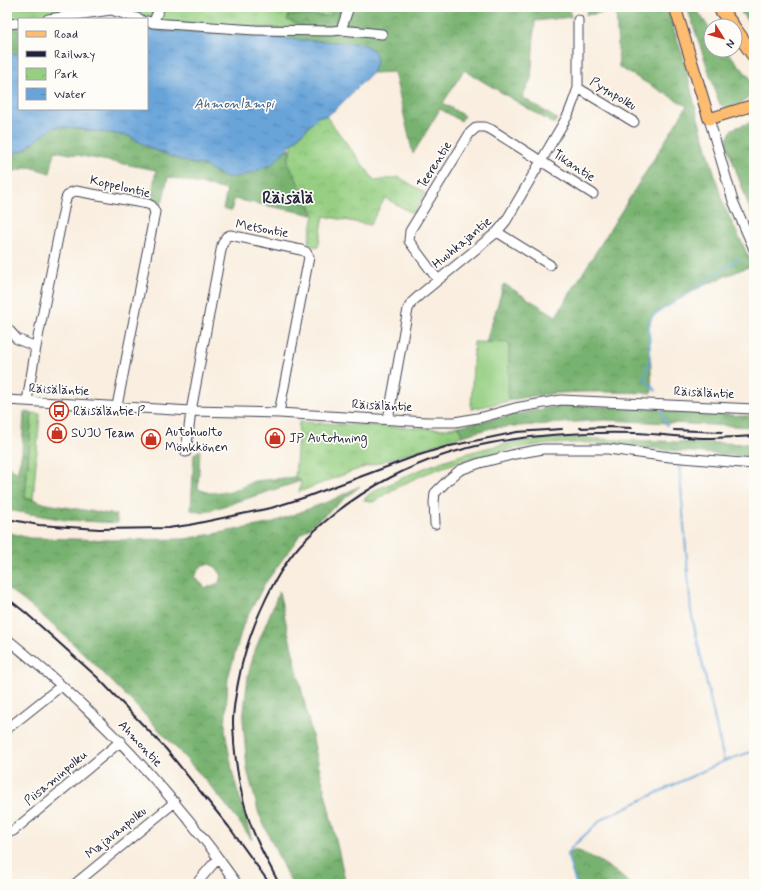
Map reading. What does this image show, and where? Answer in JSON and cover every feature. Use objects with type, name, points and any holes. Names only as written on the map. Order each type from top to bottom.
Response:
[{"type":"highway","points":[[719,7],[727,18]]},
{"type":"highway","points":[[743,40],[754,56]]},
{"type":"main road","points":[[675,7],[709,120],[754,105]]},
{"type":"street","points":[[160,7],[150,22],[255,30],[341,30],[382,34]]},
{"type":"street","points":[[341,30],[349,7]]},
{"type":"street","points":[[55,18],[111,10],[137,18]]},
{"type":"street","name":"Huuhkajantie","points":[[388,419],[408,309],[412,302],[498,232],[506,222],[568,115],[578,88],[578,20]]},
{"type":"street","points":[[7,24],[18,23]]},
{"type":"street","name":"Pyynpolku","points":[[578,88],[634,122]]},
{"type":"street","points":[[709,120],[733,201],[754,249]]},
{"type":"street","name":"Teerentie","points":[[438,280],[409,241],[410,231],[470,133],[477,127],[484,127],[492,130],[541,161]]},
{"type":"street","name":"Tikantie","points":[[541,161],[593,194]]},
{"type":"street","name":"Koppelontie","points":[[27,401],[65,203],[68,195],[72,192],[79,191],[148,204],[152,206],[156,215],[117,406]]},
{"type":"street","points":[[498,232],[550,265]]},
{"type":"street","name":"Metsontie","points":[[191,410],[222,245],[226,237],[232,235],[301,250],[306,252],[309,257],[279,413]]},
{"type":"street","points":[[7,328],[17,339],[36,348]]},
{"type":"street","name":"Räisäläntie","points":[[7,400],[455,422],[483,417],[515,408],[561,400],[754,409]]},
{"type":"street","points":[[186,452],[191,410]]},
{"type":"street","points":[[435,524],[435,493],[448,480],[460,470],[515,454],[543,449],[608,449],[670,457],[754,464]]},
{"type":"street","name":"Ahmontie","points":[[7,639],[36,662],[121,741],[175,802],[237,884]]},
{"type":"street","points":[[7,729],[61,685]]},
{"type":"street","name":"Piisaminpolku","points":[[7,832],[13,831],[121,741]]},
{"type":"street","name":"Majavanpolku","points":[[75,884],[175,802]]},
{"type":"street","points":[[196,884],[214,863],[220,860]]},
{"type":"green space","points":[[7,7],[160,7],[153,23],[148,21],[148,18],[137,18],[111,10],[55,18],[18,18],[18,19],[7,24]]},
{"type":"green space","points":[[160,7],[294,7],[332,12],[330,16],[287,20],[301,25],[308,30],[153,23]]},
{"type":"green space","points":[[294,7],[569,7],[571,17],[535,21],[531,79],[522,97],[557,119],[554,124],[464,70],[443,103],[464,116],[461,121],[440,109],[413,154],[394,72],[372,73],[377,60],[374,51],[363,44],[148,30],[148,21],[307,30],[301,25],[287,20],[289,15],[330,16],[332,12]]},
{"type":"green space","points":[[588,7],[666,7],[682,53],[698,118],[724,206],[753,266],[698,288],[651,318],[649,327],[652,393],[561,393],[526,397],[508,401],[509,343],[486,342],[504,284],[556,316],[687,106],[619,67],[616,11],[586,15]]},
{"type":"green space","points":[[687,7],[695,7],[703,19],[703,55]]},
{"type":"green space","points":[[737,7],[754,7],[754,29]]},
{"type":"green space","points":[[18,23],[18,54],[7,53],[7,24]]},
{"type":"green space","points":[[704,58],[733,58],[750,78],[754,89],[746,100],[730,108],[720,105]]},
{"type":"green space","points":[[319,116],[326,116],[375,181],[399,177],[425,193],[414,214],[385,198],[370,225],[324,216],[318,247],[308,245],[314,215],[288,162],[293,143]]},
{"type":"green space","points":[[754,121],[754,221],[726,142],[732,129]]},
{"type":"green space","points":[[54,127],[66,127],[129,136],[152,149],[189,163],[203,165],[226,178],[271,165],[283,152],[291,148],[288,162],[314,215],[234,199],[231,211],[223,209],[227,190],[168,177],[162,203],[151,200],[156,170],[55,151],[50,173],[30,167],[7,173],[7,156],[24,150]]},
{"type":"green space","points":[[474,342],[509,343],[508,401],[471,409]]},
{"type":"green space","points":[[570,405],[653,409],[742,416],[754,415],[754,427],[605,420],[491,428],[462,436],[459,426],[542,409]]},
{"type":"green space","points":[[24,412],[32,413],[25,499],[33,499],[46,504],[116,515],[118,523],[66,520],[7,510],[7,465],[17,473],[22,453]]},
{"type":"green space","points":[[32,413],[40,414],[33,499],[25,499]]},
{"type":"green space","points":[[299,422],[444,429],[459,426],[462,436],[353,471],[299,492],[301,481],[295,477]]},
{"type":"green space","points":[[576,438],[619,440],[614,444],[552,444],[488,454],[457,462],[427,473],[373,502],[364,501],[372,492],[404,477],[443,461],[469,453],[515,442]]},
{"type":"green space","points":[[619,440],[754,444],[754,457],[618,446],[614,444]]},
{"type":"green space","points":[[200,450],[198,489],[210,493],[233,491],[254,481],[295,477],[301,481],[202,513],[191,510],[194,454]]},
{"type":"green space","points":[[360,486],[300,535],[264,585],[243,625],[228,678],[225,730],[233,775],[252,840],[213,789],[141,711],[60,631],[7,588],[7,532],[29,538],[112,540],[185,539],[268,524],[330,501]],"holes":[[[209,564],[216,567],[221,574],[219,583],[206,588],[194,577],[202,565]]]},
{"type":"green space","points":[[279,592],[346,884],[293,884],[286,873],[259,814],[247,769],[243,720],[248,676],[254,653]]},
{"type":"green space","points":[[576,850],[605,864],[630,884],[576,884],[567,854]]},
{"type":"water","name":"Ahmonlampi","points":[[148,30],[363,44],[374,51],[377,60],[372,73],[335,110],[326,116],[319,116],[271,165],[243,176],[226,178],[203,165],[189,163],[152,149],[129,136],[66,127],[54,127],[24,150],[7,156],[7,53],[18,54],[18,110],[148,110]]},
{"type":"waterway","points":[[656,391],[644,379],[650,358],[649,327],[651,318],[656,313],[684,296],[739,258]]},
{"type":"waterway","points":[[661,410],[667,425]]},
{"type":"waterway","points":[[679,462],[691,612],[724,761]]},
{"type":"waterway","points":[[576,884],[567,854],[572,847],[602,819],[724,761],[754,751]]},
{"type":"railway","points":[[580,428],[632,428]]},
{"type":"railway","points":[[7,519],[39,525],[99,529],[168,528],[189,525],[271,508],[445,447],[517,432],[562,429]]},
{"type":"railway","points":[[674,430],[722,432]]},
{"type":"railway","points":[[279,884],[251,827],[244,804],[235,755],[233,715],[242,664],[252,632],[266,598],[275,581],[294,552],[305,540],[346,505],[368,490],[415,466],[440,456],[465,449],[508,440],[581,433],[635,433],[703,438],[754,436]]},
{"type":"railway","points":[[7,598],[26,613],[97,677],[166,749],[229,827],[270,884]]},
{"type":"place","name":"Räisäläntie P","points":[[59,411]]},
{"type":"place","name":"SUJU Team","points":[[57,433]]},
{"type":"place","name":"JP Autotuning","points":[[275,438]]},
{"type":"place","name":"Autohuolto Mönkkönen","points":[[151,439]]},
{"type":"district","name":"Räisälä","points":[[288,198]]}]
